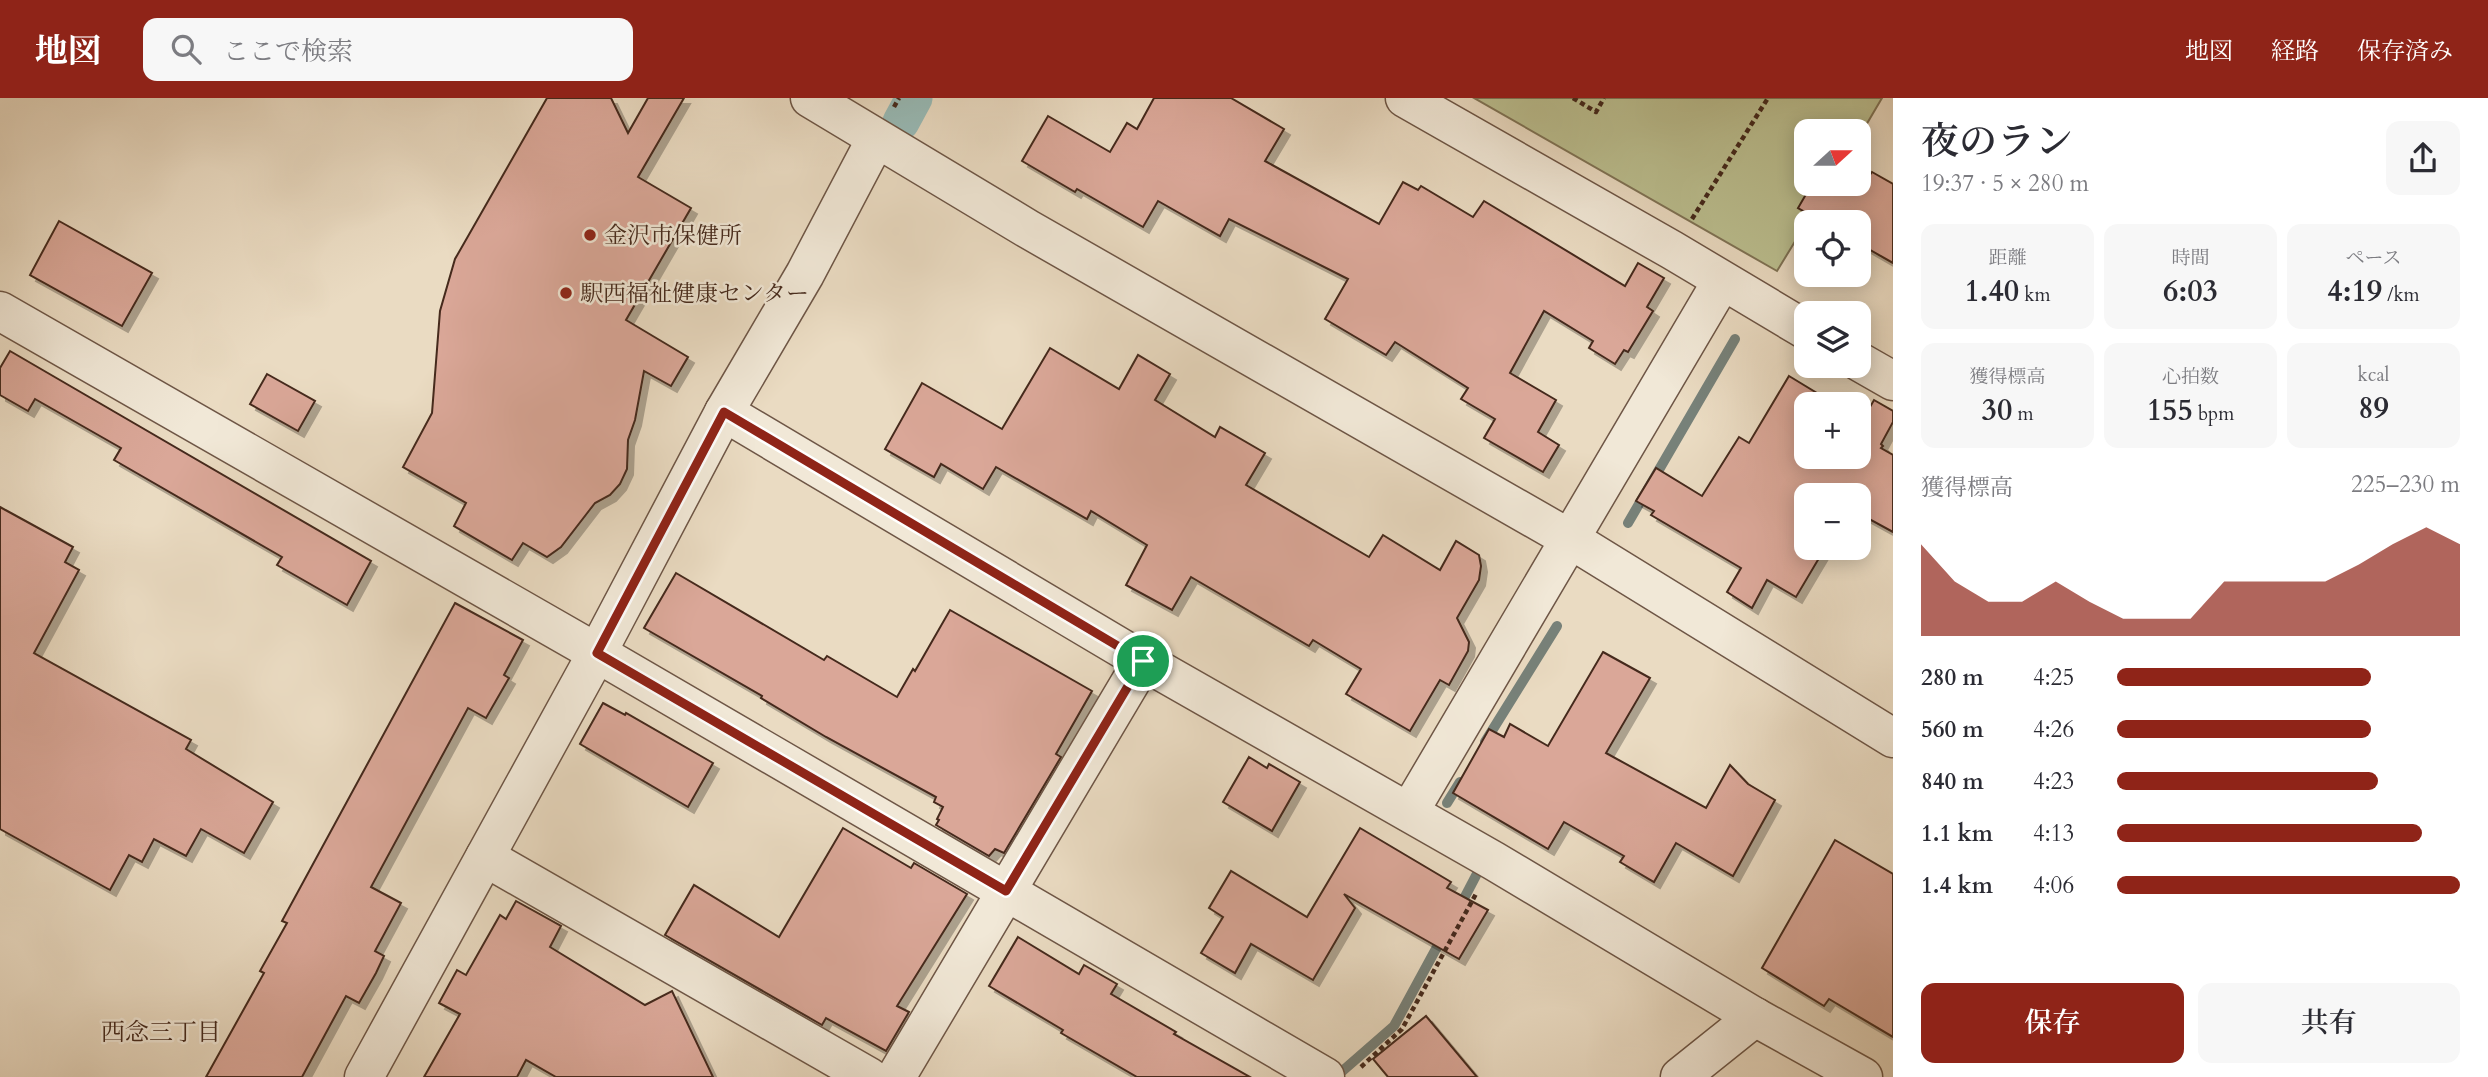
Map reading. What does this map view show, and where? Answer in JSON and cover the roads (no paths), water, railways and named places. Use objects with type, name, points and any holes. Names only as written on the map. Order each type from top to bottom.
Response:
[{"type":"street","points":[[810,98],[1028,229],[1570,539],[1893,738]]},
{"type":"street","points":[[1405,98],[1672,250],[1794,323]]},
{"type":"street","points":[[364,1077],[597,653],[724,412],[805,274],[876,139]]},
{"type":"street","points":[[1409,812],[1722,281]]},
{"type":"street","points":[[0,311],[1006,891],[1342,1073]]},
{"type":"street","points":[[1871,368],[1893,381]]},
{"type":"street","points":[[724,412],[1143,661],[1494,861],[1755,1017],[1863,1077]]},
{"type":"street","points":[[896,1077],[1143,661]]},
{"type":"street","points":[[485,857],[869,1077]]},
{"type":"street","points":[[1680,1077],[1755,1017]]},
{"type":"waterway","points":[[901,122],[914,98]]},
{"type":"waterway","points":[[1628,523],[1735,339]]},
{"type":"waterway","points":[[1485,742],[1557,626]]},
{"type":"waterway","points":[[1447,803],[1460,782]]},
{"type":"waterway","points":[[1458,910],[1481,866]]},
{"type":"waterway","points":[[1339,1074],[1394,1026],[1443,936]]},
{"type":"place","name":"金沢市保健所","points":[[590,235]]},
{"type":"place","name":"駅西福祉健康センター","points":[[566,293]]},
{"type":"district","name":"西念三丁目","points":[[161,1032]]}]
